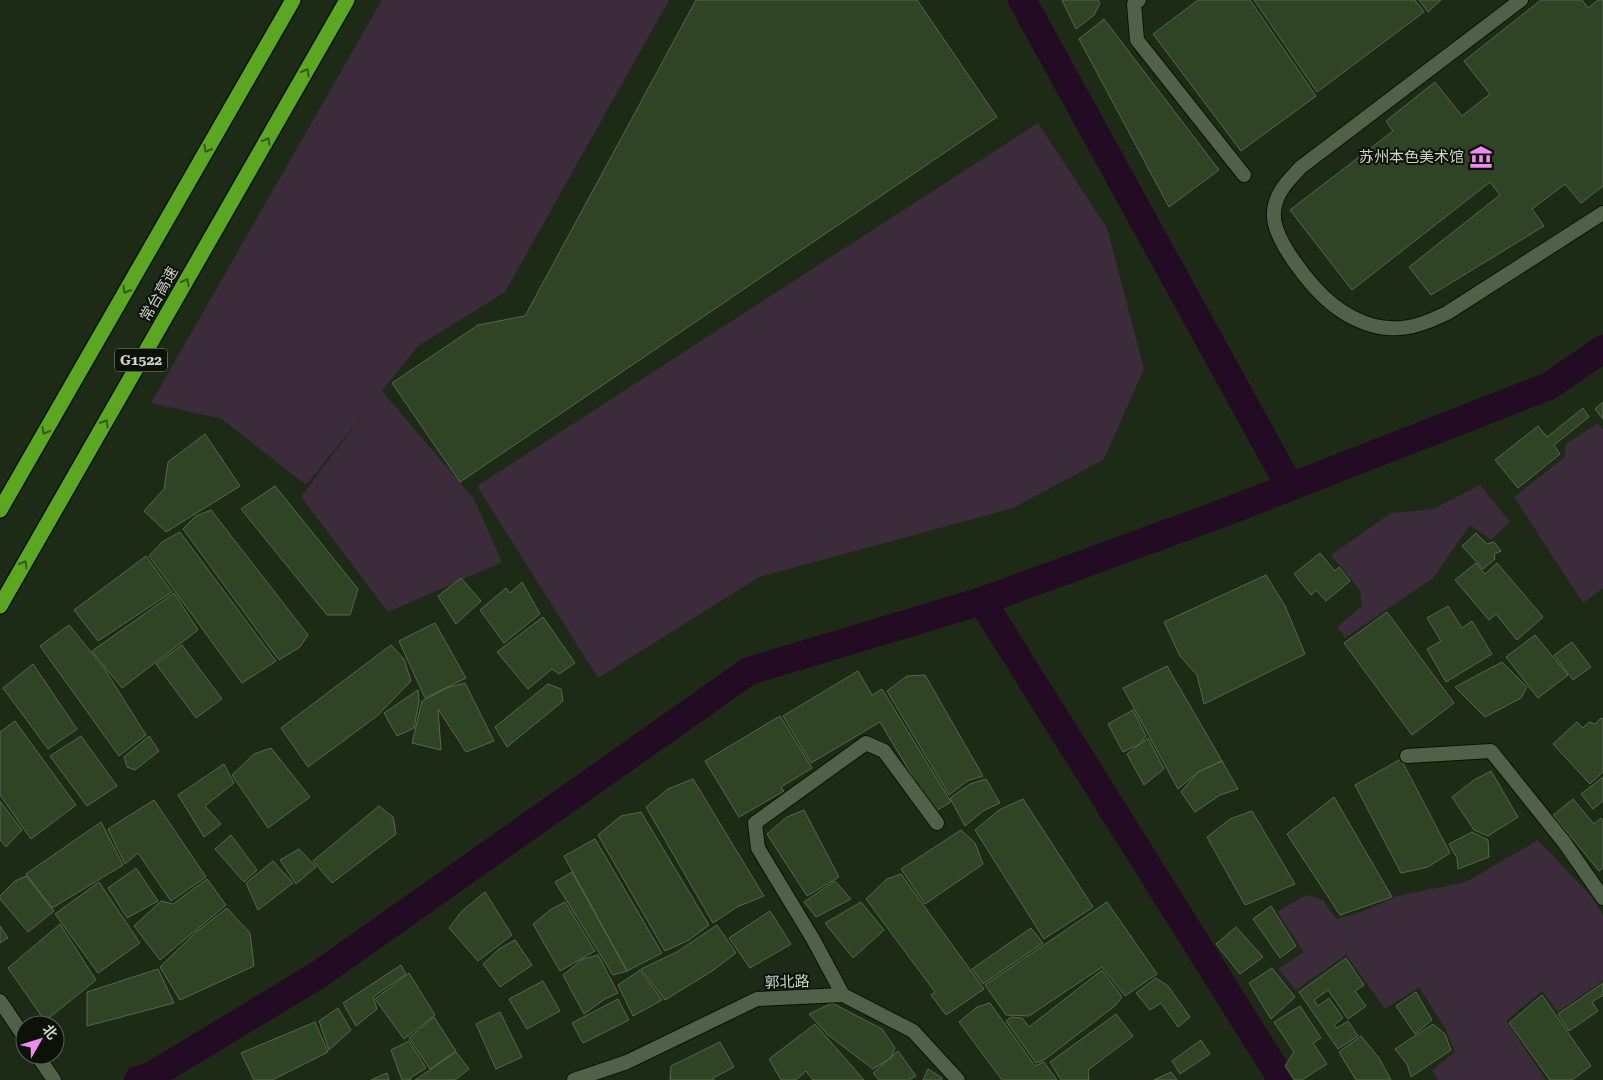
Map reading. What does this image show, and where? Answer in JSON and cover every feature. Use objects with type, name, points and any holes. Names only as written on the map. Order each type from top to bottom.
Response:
[{"type":"highway","name":"常台高速","points":[[0,510],[293,0]]},
{"type":"highway","name":"常台高速","points":[[0,606],[347,0]]},
{"type":"street","points":[[1139,0],[1134,4],[1137,40],[1244,174]]},
{"type":"street","points":[[1521,0],[1301,167],[1276,197],[1273,214],[1276,231],[1287,250],[1332,304],[1368,324],[1388,328],[1422,324],[1447,313],[1603,213]]},
{"type":"street","points":[[843,996],[813,939],[758,848],[754,823],[866,743],[884,751],[937,822]]},
{"type":"street","points":[[1407,756],[1491,751],[1564,842],[1603,898]]},
{"type":"street","name":"郭北路","points":[[574,1080],[627,1062],[757,999],[843,996],[913,1031],[958,1080]]},
{"type":"street","points":[[0,1001],[15,1023]]},
{"type":"street","points":[[44,1065],[54,1080]]},
{"type":"shaded area","points":[[382,0],[669,0],[505,292],[418,346],[382,391],[474,499],[502,562],[388,612],[301,497],[362,416],[306,485],[222,419],[151,403]]},
{"type":"shaded area","points":[[1038,123],[1107,228],[1144,369],[1104,459],[1013,508],[759,577],[598,678],[477,486]]},
{"type":"shaded area","points":[[1598,423],[1603,430],[1603,588],[1583,603],[1514,497],[1565,457],[1565,445]]},
{"type":"shaded area","points":[[1480,485],[1510,522],[1491,540],[1470,525],[1433,578],[1345,638],[1337,627],[1362,606],[1360,590],[1331,555],[1391,513],[1433,509]]},
{"type":"shaded area","points":[[1538,840],[1591,896],[1603,915],[1603,981],[1558,1012],[1542,991],[1506,1021],[1546,1080],[1438,1080],[1432,1070],[1455,1052],[1445,1028],[1419,987],[1385,1009],[1346,955],[1296,990],[1278,969],[1304,952],[1277,912],[1306,895],[1323,900],[1336,919],[1356,914],[1398,896],[1466,882]]},
{"type":"building","points":[[696,0],[917,0],[997,117],[460,482],[392,383],[478,325],[525,316]]},
{"type":"building","points":[[1062,0],[1098,0],[1100,3],[1094,15],[1076,29]]},
{"type":"building","points":[[1198,0],[1250,0],[1316,96],[1241,151],[1153,34]]},
{"type":"building","points":[[1254,0],[1415,0],[1424,12],[1317,92]]},
{"type":"building","points":[[1419,0],[1441,0],[1428,12]]},
{"type":"building","name":"苏州本色美术馆","points":[[1541,0],[1582,0],[1588,8],[1598,0],[1603,0],[1603,186],[1581,203],[1565,184],[1532,209],[1544,226],[1431,295],[1409,267],[1500,195],[1490,182],[1352,290],[1290,210],[1393,131],[1386,121],[1435,82],[1462,116],[1490,94],[1464,61]]},
{"type":"building","points":[[1104,19],[1219,170],[1169,207],[1079,39]]},
{"type":"building","points":[[1603,402],[1603,419],[1595,409]]},
{"type":"building","points":[[1583,408],[1589,417],[1554,445],[1560,454],[1518,488],[1495,460],[1538,426],[1547,437]]},
{"type":"building","points":[[205,434],[240,486],[166,532],[144,511],[164,489],[168,462]]},
{"type":"building","points":[[275,486],[358,589],[350,615],[327,615],[241,509]]},
{"type":"building","points":[[211,510],[308,635],[300,647],[279,660],[183,529],[196,516]]},
{"type":"building","points":[[180,532],[276,661],[242,683],[149,556],[162,542]]},
{"type":"building","points":[[1476,533],[1487,544],[1494,542],[1501,551],[1494,554],[1495,559],[1483,569],[1462,546]]},
{"type":"building","points":[[1320,553],[1335,571],[1339,567],[1350,581],[1326,601],[1316,590],[1311,595],[1294,574]]},
{"type":"building","points":[[146,556],[172,592],[98,641],[74,610]]},
{"type":"building","points":[[1476,563],[1485,574],[1497,563],[1543,617],[1517,640],[1496,614],[1489,620],[1455,580]]},
{"type":"building","points":[[1266,575],[1285,606],[1305,654],[1204,704],[1197,675],[1180,656],[1164,622]]},
{"type":"building","points":[[461,578],[481,601],[456,624],[438,596]]},
{"type":"building","points":[[522,582],[540,614],[504,643],[480,610],[506,588],[510,593]]},
{"type":"building","points":[[174,593],[198,630],[122,688],[92,651]]},
{"type":"building","points":[[1448,606],[1462,628],[1472,621],[1492,654],[1446,682],[1427,649],[1441,641],[1427,618]]},
{"type":"building","points":[[1387,612],[1454,703],[1412,735],[1344,643]]},
{"type":"building","points":[[543,617],[575,663],[559,674],[552,669],[528,689],[497,652]]},
{"type":"building","points":[[435,623],[466,678],[425,698],[399,641]]},
{"type":"building","points":[[69,625],[104,668],[146,735],[119,756],[40,646]]},
{"type":"building","points":[[1535,635],[1568,675],[1538,698],[1506,657]]},
{"type":"building","points":[[1572,642],[1591,667],[1573,680],[1554,655]]},
{"type":"building","points":[[182,645],[222,699],[196,718],[156,664]]},
{"type":"building","points":[[391,645],[404,659],[411,681],[377,716],[308,767],[281,728]]},
{"type":"building","points":[[1502,662],[1527,687],[1521,698],[1485,717],[1455,687]]},
{"type":"building","points":[[33,664],[77,729],[48,749],[3,688]]},
{"type":"building","points":[[1167,666],[1222,761],[1198,772],[1178,789],[1123,688]]},
{"type":"building","points":[[858,671],[872,695],[882,689],[951,802],[934,812],[880,722],[811,763],[783,716]]},
{"type":"building","points":[[925,675],[983,776],[967,781],[949,795],[887,691],[907,676]]},
{"type":"building","points":[[465,683],[494,741],[466,752],[438,709],[441,750],[412,743],[422,701],[449,687]]},
{"type":"building","points":[[548,684],[561,689],[563,701],[507,747],[495,727]]},
{"type":"building","points":[[418,690],[419,701],[414,728],[397,736],[384,713]]},
{"type":"building","points":[[1133,710],[1146,736],[1140,744],[1123,752],[1108,724]]},
{"type":"building","points":[[780,716],[812,768],[781,787],[784,791],[739,817],[705,761]]},
{"type":"building","points":[[1601,718],[1603,719],[1603,772],[1590,784],[1553,744],[1577,722],[1583,728],[1589,722],[1595,724]]},
{"type":"building","points":[[15,721],[76,805],[31,839],[0,795],[0,732]]},
{"type":"building","points":[[81,736],[117,786],[87,806],[50,756]]},
{"type":"building","points":[[149,736],[159,751],[135,770],[127,767],[124,757]]},
{"type":"building","points":[[1148,738],[1164,769],[1144,785],[1127,754]]},
{"type":"building","points":[[271,748],[310,797],[268,828],[232,775],[254,754]]},
{"type":"building","points":[[1401,759],[1450,853],[1428,867],[1401,873],[1355,785]]},
{"type":"building","points":[[1222,761],[1238,789],[1220,795],[1195,812],[1181,792],[1198,772]]},
{"type":"building","points":[[224,764],[234,783],[205,806],[221,824],[204,837],[178,795]]},
{"type":"building","points":[[1491,771],[1518,817],[1488,836],[1474,830],[1452,797],[1474,780]]},
{"type":"building","points":[[1603,777],[1603,801],[1593,809],[1581,794]]},
{"type":"building","points":[[693,779],[764,896],[737,907],[713,923],[646,807],[668,789]]},
{"type":"building","points":[[986,779],[1000,803],[983,811],[965,826],[950,798],[970,784]]},
{"type":"building","points":[[1334,797],[1392,897],[1340,915],[1287,834]]},
{"type":"building","points":[[1023,799],[1093,907],[1044,939],[975,830],[999,810]]},
{"type":"building","points":[[1573,799],[1594,824],[1601,818],[1603,821],[1603,868],[1599,871],[1553,815]]},
{"type":"building","points":[[154,800],[206,877],[171,901],[138,853],[125,864],[108,829]]},
{"type":"building","points":[[0,801],[22,830],[6,847],[0,840]]},
{"type":"building","points":[[379,806],[393,817],[396,834],[332,883],[313,861]]},
{"type":"building","points":[[804,810],[839,877],[807,896],[767,834],[787,817]]},
{"type":"building","points":[[1252,811],[1295,884],[1245,905],[1207,837],[1230,819]]},
{"type":"building","points":[[641,812],[709,925],[689,940],[665,951],[598,835],[621,816]]},
{"type":"building","points":[[101,822],[123,865],[52,908],[26,874]]},
{"type":"building","points":[[961,830],[975,843],[983,864],[925,904],[901,869]]},
{"type":"building","points":[[1472,832],[1488,840],[1489,857],[1458,869],[1457,858],[1449,844]]},
{"type":"building","points":[[231,835],[257,870],[244,882],[215,849]]},
{"type":"building","points":[[595,839],[662,953],[627,971],[564,856]]},
{"type":"building","points":[[299,849],[316,867],[296,884],[280,860]]},
{"type":"building","points":[[273,861],[293,883],[258,910],[246,883]]},
{"type":"building","points":[[136,868],[158,901],[127,918],[108,888]]},
{"type":"building","points":[[572,872],[627,971],[613,975],[555,882]]},
{"type":"building","points":[[901,874],[984,989],[946,1015],[931,995],[935,992],[866,899],[887,879]]},
{"type":"building","points":[[26,876],[54,911],[28,932],[0,899],[0,896],[15,881]]},
{"type":"building","points":[[207,879],[226,905],[160,960],[134,926],[161,901],[173,904]]},
{"type":"building","points":[[835,881],[851,899],[816,917],[804,902]]},
{"type":"building","points":[[99,882],[140,943],[98,973],[55,914]]},
{"type":"building","points":[[485,892],[512,935],[478,961],[449,928],[462,911]]},
{"type":"building","points":[[565,902],[595,951],[560,971],[533,924],[550,910]]},
{"type":"building","points":[[861,902],[884,930],[853,958],[825,923]]},
{"type":"building","points":[[1107,902],[1157,974],[1125,996],[1102,967],[1029,1016],[1006,1015],[985,985]]},
{"type":"building","points":[[1271,906],[1296,946],[1280,958],[1253,919]]},
{"type":"building","points":[[227,908],[250,933],[254,966],[180,1000],[160,967],[196,932]]},
{"type":"building","points":[[770,911],[791,944],[750,968],[729,938]]},
{"type":"building","points":[[60,924],[96,980],[52,1015],[41,1015],[8,968]]},
{"type":"building","points":[[717,925],[736,953],[712,971],[665,1000],[641,969],[677,952]]},
{"type":"building","points":[[0,926],[8,938],[0,943]]},
{"type":"building","points":[[1236,927],[1263,957],[1240,974],[1216,944]]},
{"type":"building","points":[[1031,928],[1043,943],[983,984],[972,969]]},
{"type":"building","points":[[515,940],[532,965],[500,987],[483,964],[499,949]]},
{"type":"building","points":[[598,955],[618,993],[605,999],[584,1014],[563,975],[583,959]]},
{"type":"building","points":[[1346,958],[1364,985],[1355,991],[1366,1006],[1348,1019],[1328,990],[1314,1000],[1318,1006],[1329,998],[1343,1018],[1334,1025],[1337,1028],[1348,1021],[1358,1036],[1338,1049],[1299,992]]},
{"type":"building","points":[[401,965],[406,974],[373,997],[377,1009],[356,1026],[343,1003]]},
{"type":"building","points":[[1272,968],[1295,997],[1271,1019],[1249,983]]},
{"type":"building","points":[[158,969],[174,1003],[87,1026],[87,992]]},
{"type":"building","points":[[640,970],[662,1000],[633,1016],[618,985]]},
{"type":"building","points":[[1102,970],[1122,997],[1116,1005],[1044,1060],[1036,1063],[1006,1021],[1011,1017],[1022,1018],[1029,1027]]},
{"type":"building","points":[[409,973],[435,1015],[404,1039],[375,999]]},
{"type":"building","points":[[1156,978],[1168,986],[1190,1017],[1178,1027],[1161,1003],[1150,1010],[1136,993]]},
{"type":"building","points":[[543,981],[560,1011],[527,1029],[509,999]]},
{"type":"building","points":[[1603,983],[1603,995],[1592,1002],[1598,1011],[1569,1031],[1558,1014]]},
{"type":"building","points":[[1416,992],[1432,1020],[1415,1034],[1396,1006]]},
{"type":"building","points":[[1542,995],[1591,1066],[1572,1080],[1550,1080],[1509,1023]]},
{"type":"building","points":[[618,999],[629,1020],[583,1043],[572,1023]]},
{"type":"building","points":[[832,1003],[882,1029],[895,1048],[891,1058],[873,1069],[828,1035],[809,1014]]},
{"type":"building","points":[[990,1003],[1035,1066],[1044,1062],[1057,1080],[1002,1080],[959,1022],[977,1007]]},
{"type":"building","points":[[1300,1006],[1321,1038],[1313,1043],[1327,1064],[1302,1080],[1294,1080],[1285,1066],[1294,1052],[1274,1022]]},
{"type":"building","points":[[338,1008],[351,1030],[329,1050],[319,1021]]},
{"type":"building","points":[[500,1012],[522,1057],[496,1069],[476,1024]]},
{"type":"building","points":[[1116,1014],[1133,1036],[1088,1070],[1089,1080],[1061,1080],[1050,1062]]},
{"type":"building","points":[[434,1017],[456,1051],[430,1069],[409,1038]]},
{"type":"building","points":[[315,1022],[328,1052],[272,1080],[254,1080],[241,1053]]},
{"type":"building","points":[[815,1024],[864,1080],[813,1080],[806,1071],[796,1080],[781,1080],[769,1059]]},
{"type":"building","points":[[1433,1024],[1445,1034],[1451,1050],[1411,1077],[1407,1064],[1395,1049]]},
{"type":"building","points":[[1361,1036],[1379,1058],[1391,1080],[1356,1080],[1339,1052]]},
{"type":"building","points":[[1201,1040],[1210,1054],[1180,1074],[1172,1061]]},
{"type":"building","points":[[409,1041],[426,1068],[410,1078],[411,1080],[402,1080],[391,1050]]},
{"type":"building","points":[[720,1042],[734,1067],[713,1078],[714,1080],[670,1080],[671,1066]]},
{"type":"building","points":[[898,1051],[916,1076],[909,1080],[879,1080],[873,1073]]},
{"type":"building","points":[[456,1052],[469,1069],[455,1080],[415,1080]]},
{"type":"building","points":[[928,1069],[942,1078],[942,1080],[923,1080]]},
{"type":"building","points":[[1171,1072],[1177,1080],[1154,1080]]},
{"type":"building","points":[[387,1073],[389,1080],[371,1080]]},
{"type":"waterway","points":[[1022,0],[1290,487]]},
{"type":"waterway","points":[[982,601],[1231,510],[1549,386],[1603,349]]},
{"type":"waterway","points":[[138,1080],[151,1076],[318,975],[749,671],[982,601],[1282,1080]]},
{"type":"place","name":"苏州本色美术馆","points":[[1481,157]]}]
